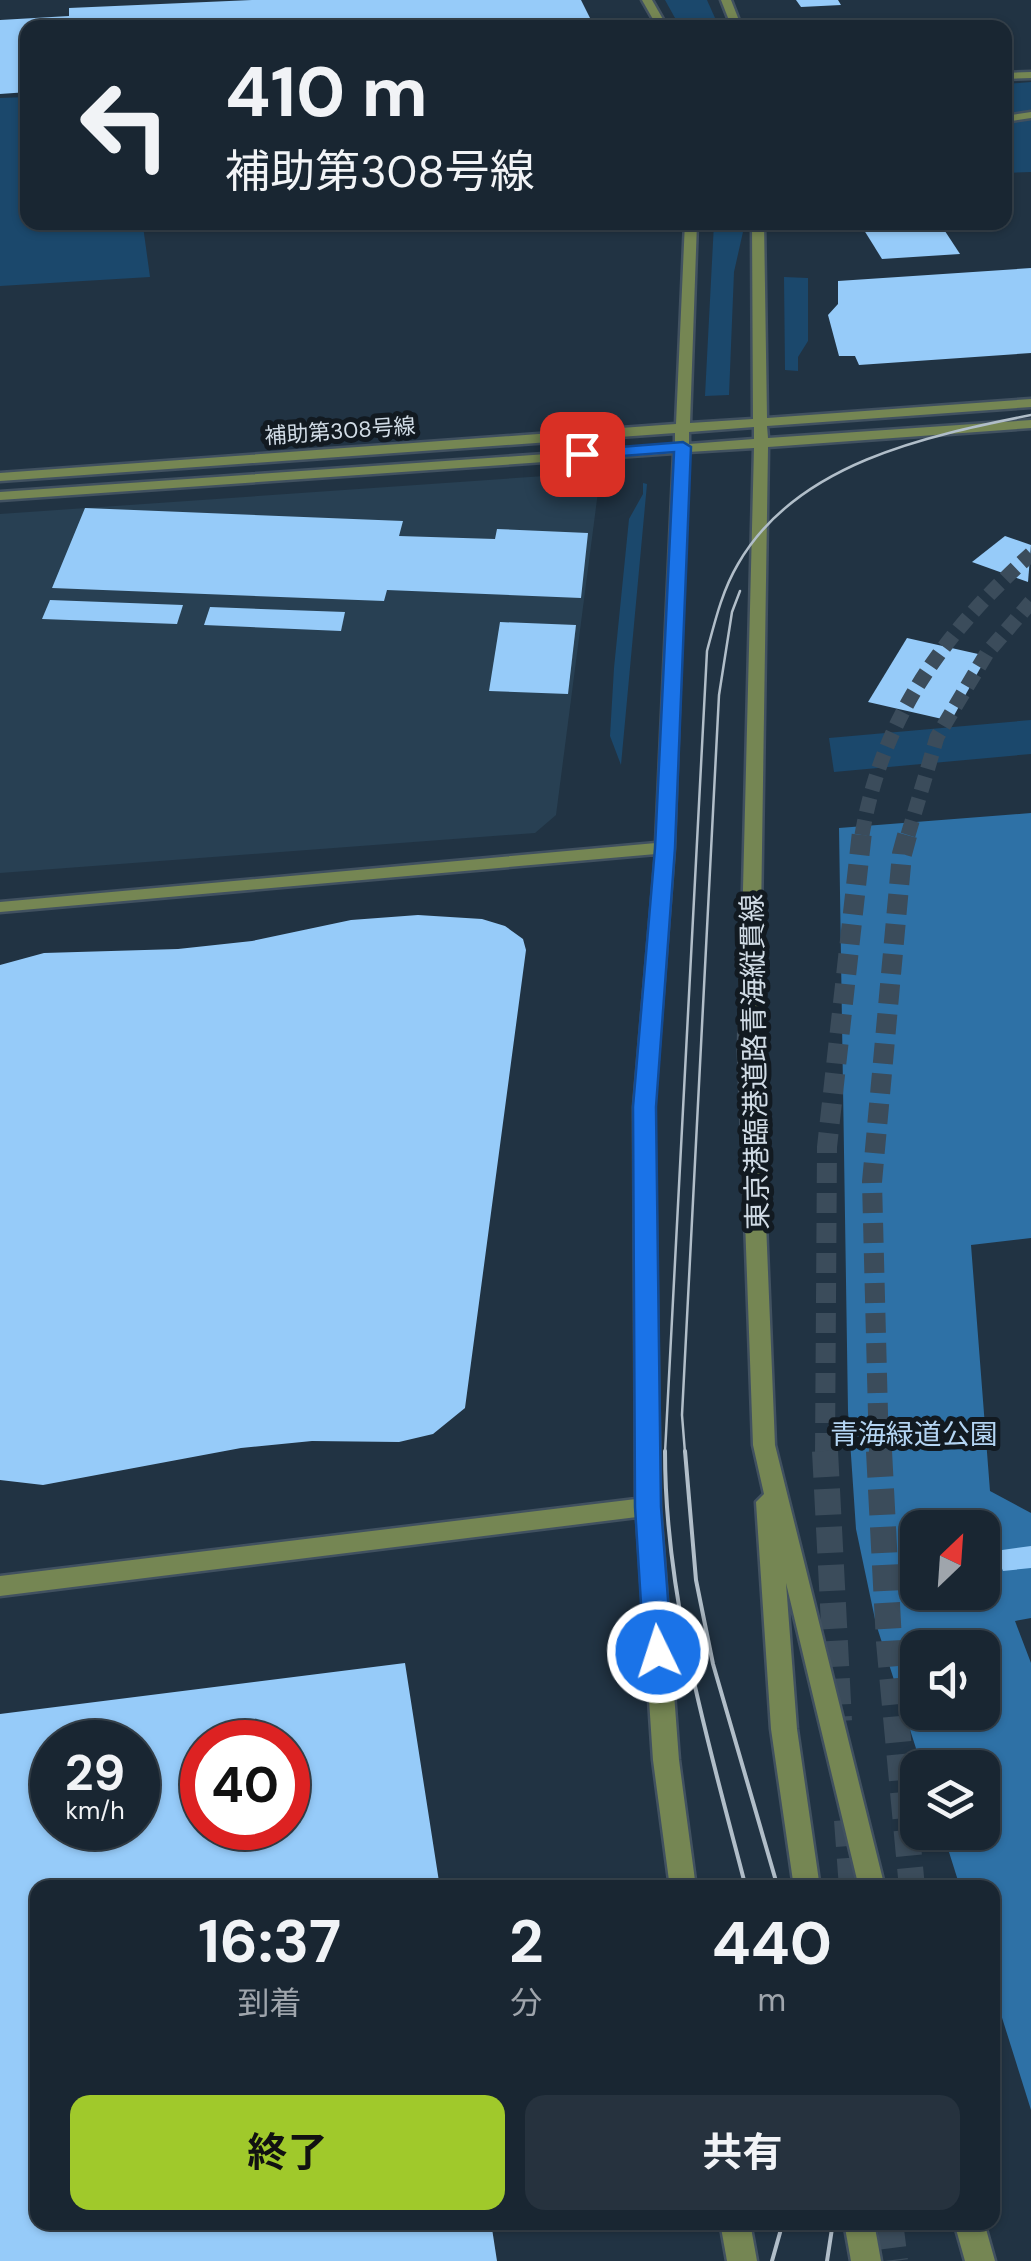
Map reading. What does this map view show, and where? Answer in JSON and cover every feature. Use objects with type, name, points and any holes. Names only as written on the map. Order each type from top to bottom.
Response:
[{"type":"street","points":[[682,1880],[666,1760],[648,1507],[644,1107],[665,848],[691,230]]},
{"type":"street","name":"東京港臨港道路青海縦貫線","points":[[758,230],[760,432],[750,1050],[764,1446],[870,1880]]},
{"type":"street","points":[[683,438],[1031,403]]},
{"type":"street","points":[[760,432],[1031,424]]},
{"type":"street","name":"補助第308号線","points":[[0,477],[683,438]]},
{"type":"street","name":"補助第308号線","points":[[0,496],[683,438]]},
{"type":"street","points":[[0,908],[665,848]]},
{"type":"street","points":[[764,1446],[784,1729],[805,1880]]},
{"type":"street","points":[[0,1586],[648,1507]]},
{"type":"street","points":[[736,2230],[742,2261]]},
{"type":"street","points":[[861,2230],[866,2261]]},
{"type":"street","points":[[971,2230],[980,2261]]},
{"type":"shaded area","points":[[665,0],[707,0],[716,20],[676,20]]},
{"type":"shaded area","points":[[1031,82],[1031,172],[1012,173],[1012,83]]},
{"type":"shaded area","points":[[20,97],[20,230],[144,230],[150,277],[0,286],[0,98]]},
{"type":"shaded area","points":[[714,230],[743,230],[734,272],[729,395],[705,396]]},
{"type":"shaded area","points":[[784,277],[808,278],[808,341],[798,357],[798,371],[785,370]]},
{"type":"shaded area","points":[[574,474],[599,484],[556,815],[535,833],[0,873],[0,514]]},
{"type":"shaded area","points":[[643,483],[647,484],[621,765],[610,736],[614,668],[629,519],[643,494]]},
{"type":"shaded area","points":[[1031,720],[1031,754],[834,772],[829,738]]},
{"type":"green space","name":"青海緑道公園","points":[[1031,813],[1031,1238],[971,1245],[990,1491],[1031,1513],[1031,1618],[1015,1621],[1031,1663],[1031,2110],[1000,2011],[1000,1880],[958,1880],[948,1850],[1000,1850],[1000,1750],[917,1750],[910,1730],[1000,1730],[1000,1630],[900,1630],[900,1699],[876,1624],[856,1529],[848,1411],[839,828]]},
{"type":"building","points":[[252,0],[581,0],[591,20],[20,20],[20,93],[0,94],[0,20],[69,16],[69,8]]},
{"type":"building","points":[[796,0],[838,0],[841,5],[801,7]]},
{"type":"building","points":[[864,230],[944,230],[960,254],[882,259]]},
{"type":"building","points":[[1031,268],[1031,353],[859,365],[855,356],[839,356],[828,315],[838,304],[838,281]]},
{"type":"building","points":[[85,508],[403,521],[399,536],[495,539],[497,529],[588,533],[581,598],[387,590],[384,601],[52,588]]},
{"type":"building","points":[[1005,536],[1031,545],[1028,582],[972,562]]},
{"type":"building","points":[[50,600],[183,605],[177,624],[42,619]]},
{"type":"building","points":[[210,607],[345,612],[341,631],[204,625]]},
{"type":"building","points":[[500,622],[576,625],[568,694],[489,691]]},
{"type":"building","points":[[907,638],[987,656],[951,721],[868,702]]},
{"type":"building","points":[[418,915],[482,919],[505,926],[523,939],[526,950],[465,1408],[433,1434],[399,1442],[312,1441],[241,1448],[43,1485],[0,1480],[0,965],[44,953],[178,949],[252,941],[351,920]]},
{"type":"building","points":[[1031,1546],[1031,1568],[1003,1571],[1000,1550]]},
{"type":"building","points":[[405,1663],[439,1880],[30,1880],[30,2230],[492,2230],[497,2261],[0,2261],[0,1714]]},
{"type":"tunnel","points":[[862,835],[885,752],[921,680],[971,615],[1031,554]]},
{"type":"tunnel","points":[[908,835],[937,737],[987,653],[1031,602]]},
{"type":"tunnel","points":[[825,1451],[827,1147],[862,832]]},
{"type":"tunnel","points":[[879,1453],[872,1182],[902,854],[908,832]]},
{"type":"tunnel","points":[[825,1451],[839,1721]]},
{"type":"tunnel","points":[[879,1451],[889,1642],[911,1880]]},
{"type":"tunnel","points":[[847,1820],[851,1880]]},
{"type":"tunnel","points":[[891,2230],[895,2261]]},
{"type":"tram line","points":[[665,1452],[707,651],[723,595],[738,564],[763,529],[793,501],[829,478],[907,445],[1031,415]]},
{"type":"tram line","points":[[685,1453],[682,1415],[719,695],[732,612],[740,591]]},
{"type":"tram line","points":[[685,1451],[696,1580],[713,1664],[776,1880]]},
{"type":"tram line","points":[[665,1452],[672,1562],[681,1617],[744,1880]]},
{"type":"tram line","points":[[772,2261],[781,2230]]},
{"type":"tram line","points":[[827,2261],[832,2230]]},
{"type":"route","points":[[582,454],[683,447],[665,848],[644,1107],[648,1507],[658,1652]]}]
